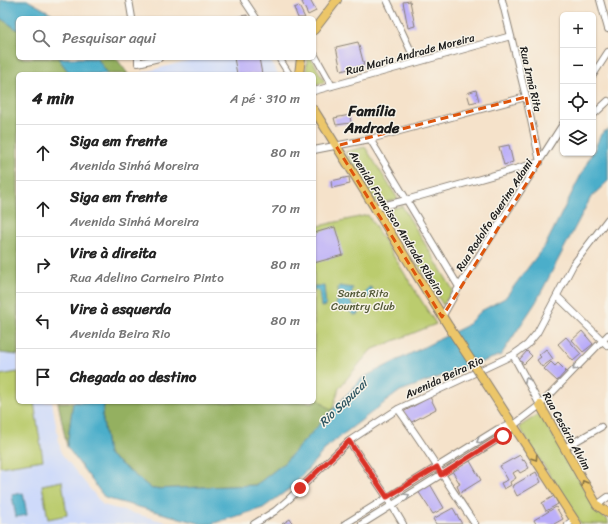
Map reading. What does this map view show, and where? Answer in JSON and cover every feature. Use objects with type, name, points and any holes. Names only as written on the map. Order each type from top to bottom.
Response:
[{"type":"main road","points":[[316,27],[337,0]]},
{"type":"main road","points":[[299,72],[301,60]]},
{"type":"main road","name":"Avenida Francisco Andrade Ribeiro","points":[[316,113],[442,317],[514,425],[573,523]]},
{"type":"main road","name":"Rua Cesário Alvim","points":[[540,405],[597,505],[608,513]]},
{"type":"street","points":[[129,0],[132,16]]},
{"type":"street","points":[[244,0],[255,16]]},
{"type":"street","points":[[387,0],[416,62]]},
{"type":"street","name":"Rua Irmã Rita","points":[[502,0],[526,97],[540,162]]},
{"type":"street","points":[[600,0],[608,29]]},
{"type":"street","name":"Rua Maria Andrade Moreira","points":[[316,90],[511,36]]},
{"type":"street","points":[[596,70],[608,52]]},
{"type":"street","points":[[316,58],[332,86]]},
{"type":"street","points":[[280,60],[288,72]]},
{"type":"street","points":[[316,150],[370,139],[526,97]]},
{"type":"street","points":[[596,112],[608,101]]},
{"type":"street","name":"Rua Rodolfo Guerino Adami","points":[[442,317],[459,287],[560,129]]},
{"type":"street","points":[[370,139],[459,287]]},
{"type":"street","points":[[374,208],[540,162]]},
{"type":"street","name":"Avenida Beira Rio","points":[[254,524],[276,510],[289,499],[349,441],[398,409],[513,355],[527,345],[537,333],[573,265],[608,219]]},
{"type":"street","points":[[557,296],[608,346]]},
{"type":"street","points":[[362,524],[503,436],[514,425],[540,405],[608,335]]},
{"type":"street","name":"Rua Cesário Alvim","points":[[513,355],[540,405]]},
{"type":"street","points":[[398,409],[475,524]]},
{"type":"street","points":[[346,524],[498,429],[514,425]]},
{"type":"street","points":[[564,448],[601,427]]},
{"type":"street","points":[[349,441],[387,497],[403,524]]},
{"type":"street","points":[[597,505],[608,497]]},
{"type":"highlighted area","points":[[526,97],[540,162],[442,317],[336,146]]},
{"type":"shaded area","points":[[190,60],[270,60],[277,72],[145,72]]},
{"type":"shaded area","points":[[16,333],[16,404],[52,404],[61,453],[103,505],[173,524],[0,524],[0,336]]},
{"type":"green space","points":[[0,18],[16,29],[16,60],[60,60],[68,72],[16,72],[16,355],[0,353]]},
{"type":"green space","points":[[98,60],[118,60],[126,72],[107,72]]},
{"type":"green space","points":[[307,60],[312,60],[325,82],[316,84],[316,72],[306,72]]},
{"type":"green space","points":[[365,147],[398,199],[377,204],[345,152]]},
{"type":"green space","points":[[402,206],[453,290],[443,305],[384,210]]},
{"type":"green space","name":"Santa Rita Country Club","points":[[368,215],[436,324],[371,350],[339,388],[332,411],[316,398],[316,227]]},
{"type":"green space","points":[[16,372],[16,404],[34,404],[43,460],[0,467],[0,375]]},
{"type":"green space","points":[[316,398],[332,411],[284,463],[256,485],[152,489],[108,454],[102,414],[104,404],[316,404]]},
{"type":"green space","points":[[58,404],[73,404],[67,447]]},
{"type":"green space","points":[[540,413],[597,510],[608,521],[608,524],[581,524],[519,427]]},
{"type":"green space","points":[[62,481],[67,515],[48,519],[42,485]]},
{"type":"water","points":[[0,0],[27,0],[55,16],[16,16],[16,29],[0,18]]},
{"type":"water","points":[[60,60],[98,60],[107,72],[68,72]]},
{"type":"water","name":"Rio Sapucaí","points":[[608,129],[608,181],[591,197],[536,302],[501,355],[400,391],[329,445],[292,487],[263,508],[211,524],[202,524],[105,498],[67,447],[73,404],[104,404],[102,414],[108,454],[152,489],[256,485],[284,463],[362,378],[466,326],[481,311],[505,298],[546,244],[590,156],[596,156],[596,146],[601,134]]},
{"type":"water","points":[[316,286],[324,286],[326,306],[321,307],[319,291],[316,290]]},
{"type":"water","points":[[339,286],[353,288],[349,301],[354,306],[360,307],[359,314],[354,315],[349,311],[335,307],[338,299]]},
{"type":"water","points":[[369,287],[372,288],[375,294],[374,297],[366,297],[364,295]]},
{"type":"water","points":[[23,493],[27,515],[16,517],[12,495]]},
{"type":"building","points":[[305,0],[310,0],[316,11],[308,15],[302,2]]},
{"type":"building","points":[[410,1],[415,26],[408,28],[403,2]]},
{"type":"building","points":[[299,6],[304,16],[297,16],[294,8]]},
{"type":"building","points":[[358,42],[364,65],[341,71],[336,47]]},
{"type":"building","points":[[234,60],[259,60],[262,72],[237,72]]},
{"type":"building","points":[[476,90],[479,101],[470,103],[467,93]]},
{"type":"building","points":[[350,115],[351,123],[336,125],[334,118]]},
{"type":"building","points":[[509,145],[513,162],[504,165],[499,147]]},
{"type":"building","points":[[349,177],[350,184],[332,188],[331,181]]},
{"type":"building","points":[[335,227],[343,255],[316,262],[316,232]]},
{"type":"building","points":[[582,331],[593,344],[583,352],[572,340]]},
{"type":"building","points":[[566,337],[581,354],[573,361],[558,344]]},
{"type":"building","points":[[546,349],[553,359],[542,367],[537,360],[541,357],[539,355]]},
{"type":"building","points":[[527,351],[532,356],[524,364],[519,360]]},
{"type":"building","points":[[551,362],[555,366],[558,363],[566,371],[557,381],[544,369]]},
{"type":"building","points":[[430,397],[436,409],[410,423],[403,412]]},
{"type":"building","points":[[520,455],[529,468],[520,473],[518,470],[513,473],[516,478],[510,482],[511,485],[504,489],[501,483],[508,480],[500,466]]},
{"type":"building","points":[[470,461],[481,480],[460,493],[457,486],[460,484],[452,471]]},
{"type":"building","points":[[536,472],[541,482],[517,496],[512,486]]},
{"type":"building","points":[[430,484],[444,508],[433,514],[418,491]]},
{"type":"building","points":[[554,496],[558,504],[546,511],[542,503]]},
{"type":"building","points":[[556,507],[563,519],[554,524],[536,524],[534,520]]},
{"type":"building","points":[[453,508],[462,524],[436,524],[433,519]]},
{"type":"building","points":[[290,519],[293,524],[282,524]]},
{"type":"district","name":"Família Andrade","points":[[372,120]]},
{"type":"route","points":[[300,488],[323,468],[349,441],[387,497],[437,467],[441,475],[503,436]]}]
